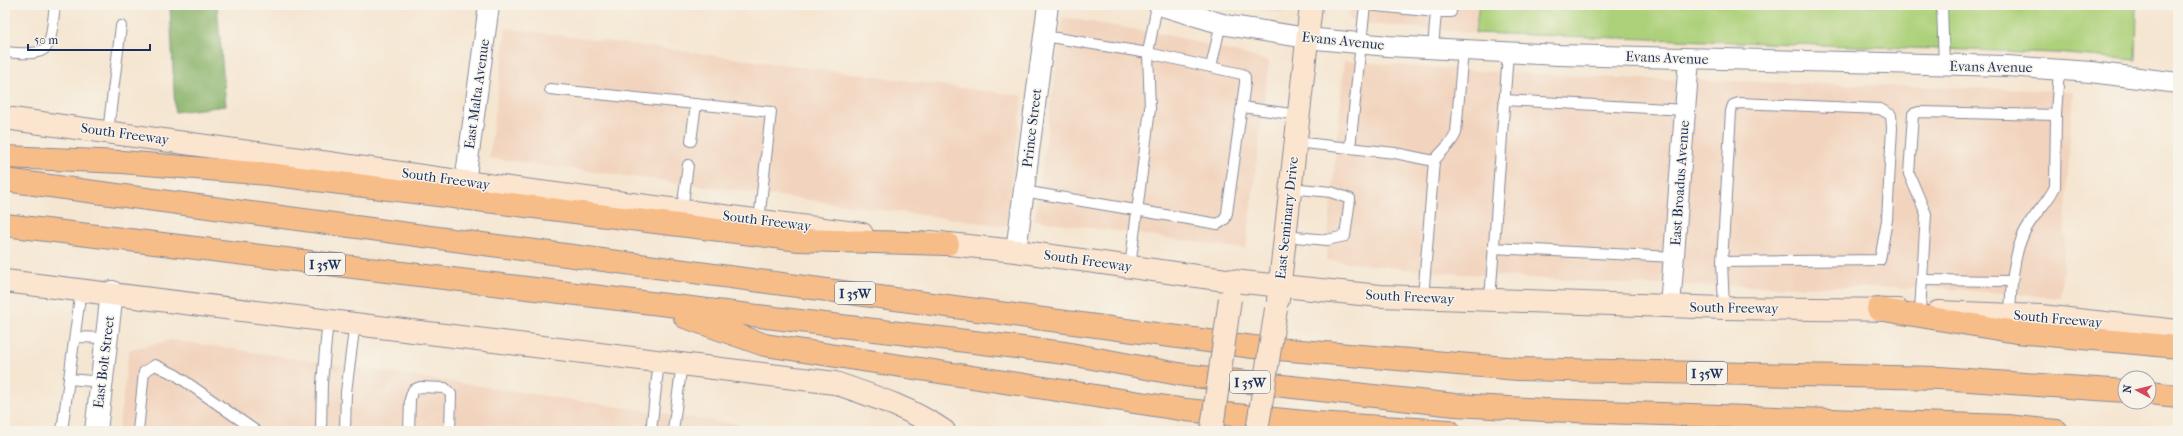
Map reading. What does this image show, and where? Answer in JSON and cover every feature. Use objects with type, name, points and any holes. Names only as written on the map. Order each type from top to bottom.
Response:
[{"type":"highway","points":[[5,157],[122,162],[268,174],[799,240],[948,244]]},
{"type":"highway","name":"I 35W","points":[[5,180],[1260,348],[1518,369],[1940,378],[2117,390]]},
{"type":"highway","name":"I 35W","points":[[5,225],[1065,353],[1184,375],[1454,405],[1544,410],[2007,426],[2057,431]]},
{"type":"highway","points":[[646,303],[765,345],[1186,410],[1314,423],[1449,431]]},
{"type":"highway","points":[[1878,309],[2016,332],[2178,347]]},
{"type":"highway","points":[[2157,394],[2178,396]]},
{"type":"main road","name":"East Seminary Drive","points":[[1257,431],[1280,286],[1311,5]]},
{"type":"main road","name":"South Freeway","points":[[5,118],[464,182],[948,244],[1016,251],[1130,267],[1232,290],[1280,286],[1423,298],[1670,307],[1878,309],[2010,314],[2178,331]]},
{"type":"main road","points":[[5,281],[112,292],[835,382],[889,402],[924,418],[944,431]]},
{"type":"main road","points":[[1211,429],[1232,290]]},
{"type":"street","name":"East Malta Avenue","points":[[464,182],[489,5]]},
{"type":"street","name":"Prince Street","points":[[1016,251],[1048,5]]},
{"type":"street","name":"Evans Avenue","points":[[1158,5],[1221,23],[1307,38],[1362,43],[1508,53],[2059,69],[2178,83]]},
{"type":"street","name":"East Broadus Avenue","points":[[1670,307],[1689,59]]},
{"type":"street","name":"East Bolt Street","points":[[96,431],[112,292]]},
{"type":"lane","points":[[5,52],[32,55],[42,52],[49,44],[56,5]]},
{"type":"lane","points":[[1130,267],[1150,109],[1148,53],[1158,5]]},
{"type":"lane","points":[[1350,148],[1366,5],[1436,12],[1451,12],[1452,5]]},
{"type":"lane","points":[[1942,5],[1944,66]]},
{"type":"lane","points":[[1433,48],[1436,12]]},
{"type":"lane","points":[[1211,67],[1221,23]]},
{"type":"lane","points":[[108,132],[121,26]]},
{"type":"lane","points":[[1023,192],[1218,224],[1225,220],[1242,107],[1245,78],[1242,74],[1148,53],[1044,36]]},
{"type":"lane","points":[[1423,298],[1434,161],[1452,142],[1456,133],[1463,50]]},
{"type":"lane","points":[[1490,300],[1508,53]]},
{"type":"lane","points":[[2010,314],[2011,282],[2024,233],[2050,197],[2055,187],[2056,115],[2059,69]]},
{"type":"lane","points":[[550,89],[771,112],[759,220]]},
{"type":"lane","points":[[1504,100],[1685,110]]},
{"type":"lane","points":[[1722,262],[1880,260],[1887,220],[1892,128],[1891,115],[1880,109],[1739,103],[1734,105],[1731,111],[1722,262],[1724,308]]},
{"type":"lane","points":[[691,140],[696,104]]},
{"type":"lane","points":[[1242,107],[1298,115]]},
{"type":"lane","points":[[1920,311],[1926,214],[1909,174],[1913,114],[1919,112],[2056,115]]},
{"type":"lane","points":[[1295,142],[1350,148],[1434,161]]},
{"type":"lane","points":[[682,210],[688,165]]},
{"type":"lane","points":[[1285,236],[1327,240],[1345,236],[1350,199],[1331,192],[1290,188]]},
{"type":"lane","points":[[1493,248],[1674,256]]},
{"type":"lane","points":[[1922,280],[2011,282]]},
{"type":"lane","points":[[62,431],[81,289]]},
{"type":"lane","points":[[321,431],[322,383],[328,319]]},
{"type":"lane","points":[[345,431],[346,392],[355,322]]},
{"type":"lane","points":[[75,337],[107,338]]},
{"type":"lane","points":[[651,431],[659,361]]},
{"type":"lane","points":[[673,431],[682,363]]},
{"type":"lane","points":[[138,431],[144,372],[154,365],[176,374],[256,431]]},
{"type":"lane","points":[[70,379],[102,382]]},
{"type":"lane","points":[[409,431],[410,400],[413,390],[420,387],[445,388],[451,394],[450,431]]},
{"type":"shaded area","points":[[1244,5],[1285,5],[1283,13]]},
{"type":"shaded area","points":[[1349,5],[1479,5],[1475,33],[1357,23],[1348,18]]},
{"type":"shaded area","points":[[1063,17],[1172,36],[1269,61],[1246,249],[1035,220]]},
{"type":"shaded area","points":[[506,28],[1023,96],[1006,226],[489,158]]},
{"type":"shaded area","points":[[1344,61],[1493,72],[1619,78],[2073,91],[2061,298],[1940,288],[1646,285],[1433,272],[1326,260]]},
{"type":"shaded area","points":[[171,340],[781,431],[118,431],[129,350]]},
{"type":"green space","points":[[170,5],[217,5],[226,106],[175,112]]},
{"type":"green space","points":[[1479,5],[2137,5],[2136,60],[2055,53],[1475,33]]}]
